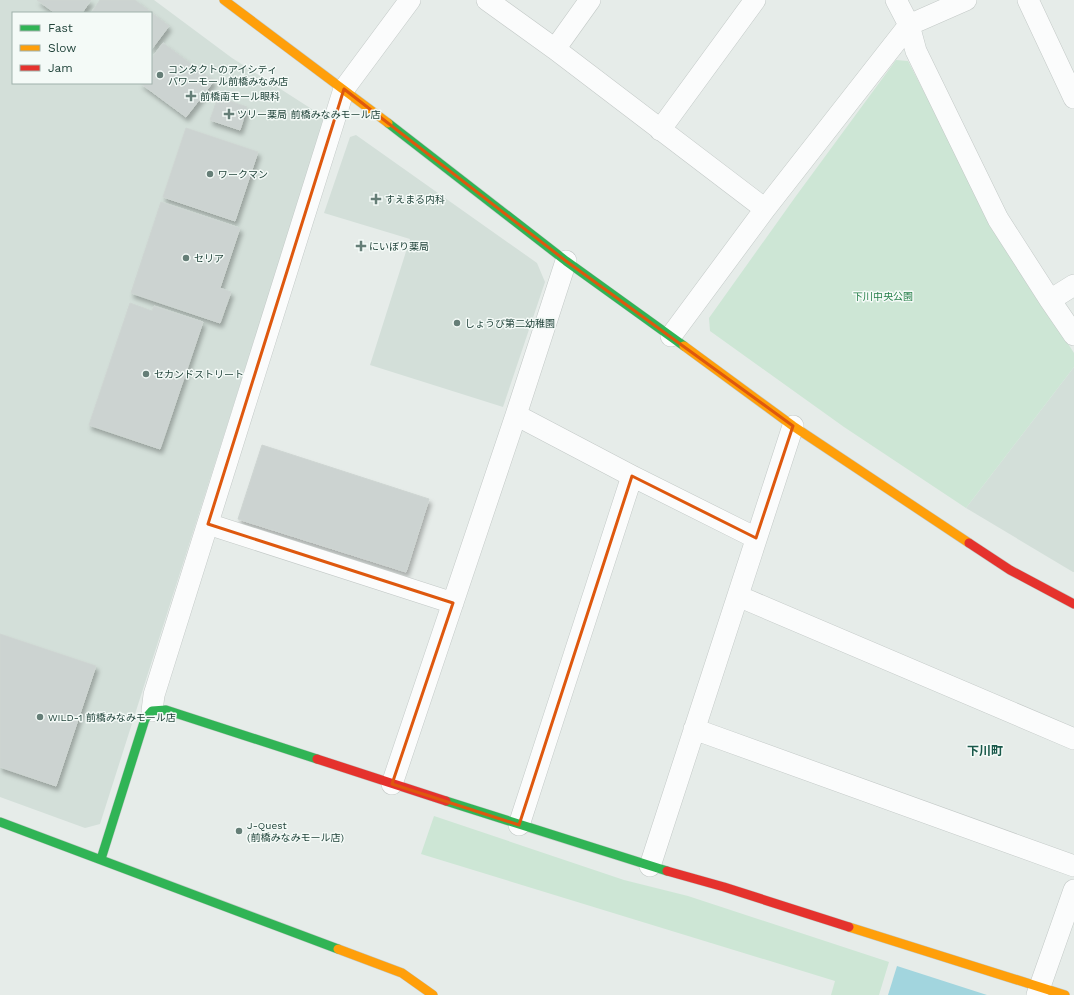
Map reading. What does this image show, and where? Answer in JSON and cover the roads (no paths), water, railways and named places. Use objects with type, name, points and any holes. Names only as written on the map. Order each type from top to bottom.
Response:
[{"type":"street","points":[[224,0],[344,89],[566,261],[793,426],[1010,570],[1073,602]]},
{"type":"street","points":[[101,859],[145,719],[152,711],[154,695],[344,89],[410,0]]},
{"type":"street","points":[[487,0],[555,49],[764,209]]},
{"type":"street","points":[[555,49],[590,0]]},
{"type":"street","points":[[660,130],[755,0]]},
{"type":"street","points":[[896,0],[908,25],[916,51],[998,219],[1074,335]]},
{"type":"street","points":[[671,336],[764,209],[908,25],[966,0]]},
{"type":"street","points":[[1028,0],[1074,98]]},
{"type":"street","points":[[392,784],[566,261]]},
{"type":"street","points":[[1050,300],[1074,286]]},
{"type":"street","points":[[516,414],[632,476],[756,538]]},
{"type":"street","points":[[650,866],[793,426]]},
{"type":"street","points":[[518,825],[632,476]]},
{"type":"street","points":[[208,524],[453,603]]},
{"type":"street","points":[[738,596],[1074,739]]},
{"type":"street","points":[[152,711],[166,710],[518,825],[650,866],[724,887],[1039,991],[1065,995]]},
{"type":"street","points":[[694,730],[1074,866]]},
{"type":"street","points":[[0,822],[402,973],[432,995]]},
{"type":"street","points":[[1039,991],[1074,890]]},
{"type":"water","points":[[897,966],[987,995],[888,995]]},
{"type":"place","name":"コンタクトのアイシティ パワーモール前橋みなみ店","points":[[160,75]]},
{"type":"place","name":"前橋南モール眼科","points":[[191,96]]},
{"type":"place","name":"ツリー薬局 前橋みなみモール店","points":[[229,114]]},
{"type":"place","name":"ワークマン","points":[[210,174]]},
{"type":"place","name":"すえまる内科","points":[[376,199]]},
{"type":"place","name":"にいぼり薬局","points":[[361,246]]},
{"type":"place","name":"セリア","points":[[186,258]]},
{"type":"place","name":"しょうび第二幼稚園","points":[[457,323]]},
{"type":"place","name":"セカンドストリート","points":[[146,374]]},
{"type":"place","name":"WILD-1 前橋みなみモール店","points":[[40,717]]},
{"type":"place","name":"J-Quest (前橋みなみモール店)","points":[[239,831]]},
{"type":"district","name":"下川町","points":[[985,751]]},
{"type":"park label","name":"下川中央公園","points":[[883,296]]}]
